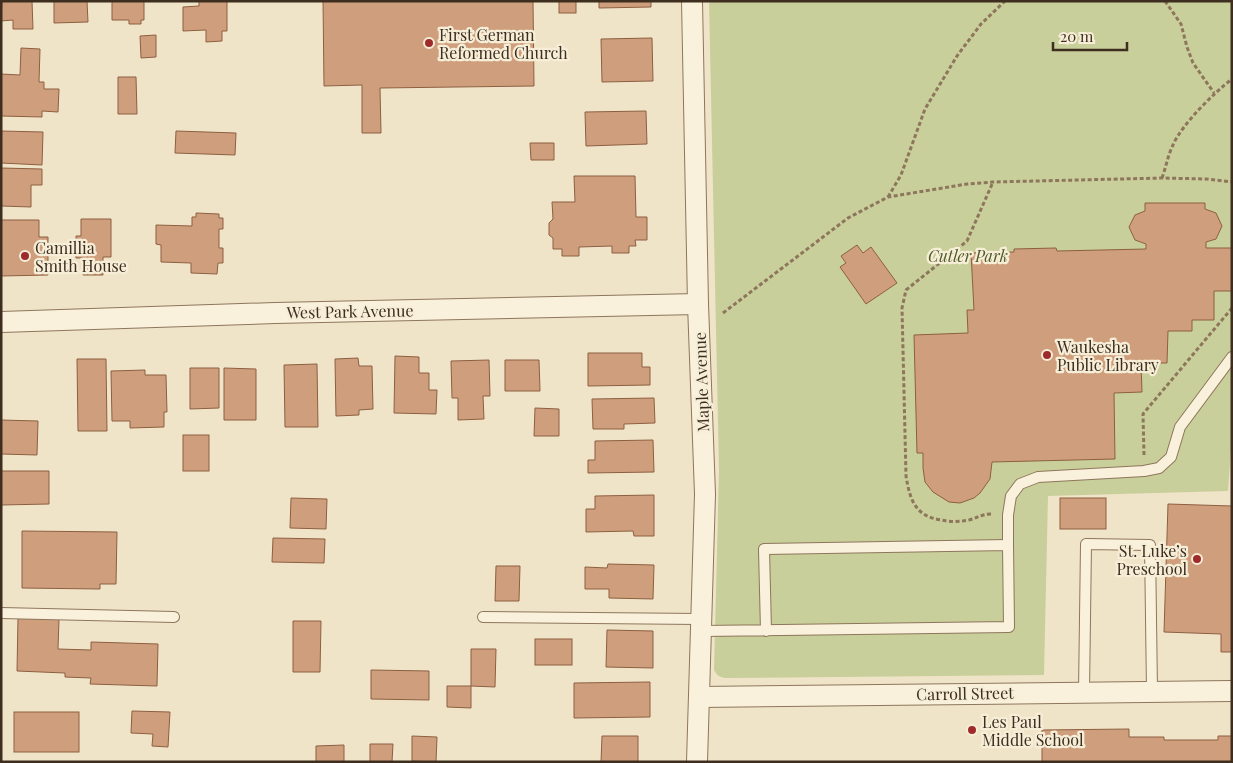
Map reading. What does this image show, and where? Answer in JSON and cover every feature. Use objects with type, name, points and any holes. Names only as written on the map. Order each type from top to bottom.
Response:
[{"type":"street","name":"Maple Avenue","points":[[692,1],[698,304],[705,494],[697,762]]},
{"type":"street","name":"West Park Avenue","points":[[1,322],[275,313],[698,304]]},
{"type":"street","name":"Carroll Street","points":[[699,697],[1232,691]]},
{"type":"lane","points":[[483,617],[701,625],[766,631],[1009,626],[1008,515],[1011,496],[1020,484],[1038,477],[1144,471],[1159,468],[1170,457],[1180,427],[1232,357]]},
{"type":"lane","points":[[1084,692],[1086,544],[1150,545],[1152,692]]},
{"type":"lane","points":[[766,631],[764,549],[1008,545]]},
{"type":"lane","points":[[1,613],[174,617]]},
{"type":"path","points":[[888,197],[901,176],[925,109],[957,56],[981,24],[1005,1]]},
{"type":"path","points":[[1165,1],[1181,24],[1193,63],[1214,93]]},
{"type":"path","points":[[1162,178],[1172,146],[1178,134],[1214,93],[1232,79]]},
{"type":"path","points":[[723,313],[848,218],[888,197],[967,184],[993,182],[1162,178],[1206,179],[1232,182]]},
{"type":"path","points":[[993,182],[967,241],[906,290],[902,308],[906,476],[909,491],[916,507],[929,518],[951,522],[969,520],[982,514],[1008,515]]},
{"type":"path","points":[[1144,471],[1143,414],[1232,308]]},
{"type":"green space","name":"Cutler Park","points":[[709,1],[1232,1],[1232,435],[1228,491],[1048,496],[1044,675],[723,678],[716,674],[714,670],[719,471]]},
{"type":"building","points":[[2,1],[32,1],[33,29],[13,29],[13,20],[1,21]]},
{"type":"building","points":[[54,1],[87,1],[88,22],[54,23]]},
{"type":"building","points":[[112,1],[144,1],[144,20],[141,20],[141,24],[129,24],[129,20],[112,20]]},
{"type":"building","points":[[199,1],[227,1],[227,31],[222,31],[222,41],[206,42],[206,30],[183,31],[183,7],[199,6]]},
{"type":"building","name":"First German Reformed Church","points":[[323,1],[533,1],[534,86],[380,88],[381,133],[362,133],[362,85],[324,86]]},
{"type":"building","points":[[559,1],[576,1],[576,13],[559,13]]},
{"type":"building","points":[[599,1],[651,1],[651,7],[599,8]]},
{"type":"building","points":[[156,35],[156,57],[141,58],[140,36]]},
{"type":"building","points":[[652,38],[653,81],[602,82],[601,39]]},
{"type":"building","points":[[21,48],[40,49],[39,82],[44,82],[44,89],[59,89],[58,112],[42,111],[42,117],[1,116],[1,74],[20,75]]},
{"type":"building","points":[[118,77],[136,77],[137,114],[118,114]]},
{"type":"building","points":[[646,111],[647,144],[586,146],[585,112]]},
{"type":"building","points":[[1,131],[43,132],[42,165],[1,163]]},
{"type":"building","points":[[176,131],[236,133],[235,155],[175,153]]},
{"type":"building","points":[[530,143],[554,143],[554,160],[531,160]]},
{"type":"building","points":[[1,168],[42,169],[42,185],[31,185],[31,207],[1,206]]},
{"type":"building","points":[[574,176],[635,176],[636,217],[647,217],[647,240],[635,240],[636,246],[629,246],[629,253],[612,253],[612,246],[579,247],[579,256],[562,256],[562,249],[553,249],[553,238],[549,235],[549,223],[553,219],[552,202],[575,202]]},
{"type":"building","points":[[1145,203],[1205,203],[1205,209],[1216,213],[1222,226],[1216,239],[1206,242],[1206,248],[1232,248],[1232,291],[1214,291],[1214,320],[1192,320],[1192,331],[1168,331],[1167,363],[1141,363],[1142,392],[1114,393],[1115,459],[992,462],[990,479],[974,498],[960,503],[949,502],[933,492],[925,482],[923,453],[917,453],[914,335],[968,333],[967,310],[974,310],[971,253],[1014,252],[1014,249],[1056,248],[1057,251],[1146,249],[1146,244],[1135,240],[1129,227],[1135,215],[1145,211]]},
{"type":"building","points":[[196,213],[219,214],[219,218],[223,218],[223,229],[219,229],[219,248],[223,248],[223,263],[218,263],[217,274],[191,273],[191,263],[161,262],[161,245],[156,244],[156,225],[192,226],[192,217],[196,217]]},
{"type":"building","points":[[81,219],[111,219],[111,257],[103,257],[103,275],[83,275],[83,258],[76,258],[76,236],[81,236]]},
{"type":"building","name":"Camillia Smith House","points":[[1,220],[39,220],[39,237],[48,237],[48,275],[1,276]]},
{"type":"building","points":[[857,245],[863,253],[871,247],[897,283],[866,304],[840,267],[846,263],[841,256]]},
{"type":"building","points":[[588,353],[642,353],[642,367],[650,367],[650,385],[588,386]]},
{"type":"building","points":[[395,356],[419,357],[419,373],[429,373],[429,390],[437,390],[436,414],[394,413]]},
{"type":"building","points":[[358,358],[359,366],[372,366],[373,409],[359,410],[359,415],[336,416],[335,359]]},
{"type":"building","points":[[77,359],[106,359],[107,431],[78,431]]},
{"type":"building","points":[[489,360],[490,396],[483,396],[484,419],[458,420],[458,398],[452,398],[451,361]]},
{"type":"building","points":[[505,360],[539,360],[540,391],[505,391]]},
{"type":"building","points":[[317,364],[318,427],[285,427],[284,365]]},
{"type":"building","points":[[190,368],[219,368],[219,408],[190,409]]},
{"type":"building","points":[[224,368],[256,369],[256,420],[224,420]]},
{"type":"building","points":[[145,370],[145,375],[166,375],[167,412],[164,412],[164,427],[130,428],[130,421],[112,421],[111,371]]},
{"type":"building","points":[[654,398],[655,423],[624,424],[624,429],[593,429],[592,399]]},
{"type":"building","points":[[535,408],[559,409],[559,436],[534,436]]},
{"type":"building","points":[[1,420],[38,421],[37,455],[1,454]]},
{"type":"building","points":[[183,435],[209,435],[209,471],[183,471]]},
{"type":"building","points":[[653,440],[654,472],[588,473],[588,460],[595,460],[595,441]]},
{"type":"building","points":[[1,471],[49,471],[49,504],[1,505]]},
{"type":"building","points":[[654,495],[654,536],[634,536],[633,531],[586,532],[586,509],[595,509],[595,496]]},
{"type":"building","points":[[291,498],[327,499],[326,529],[290,528]]},
{"type":"building","points":[[1060,498],[1106,498],[1106,529],[1060,529]]},
{"type":"building","points":[[1168,504],[1232,506],[1232,652],[1221,652],[1221,634],[1164,632]]},
{"type":"building","points":[[22,531],[117,532],[116,584],[100,584],[100,589],[22,588]]},
{"type":"building","points":[[273,538],[325,539],[324,563],[272,562]]},
{"type":"building","points":[[608,564],[654,565],[653,599],[609,598],[609,589],[585,589],[585,567],[607,568]]},
{"type":"building","points":[[496,566],[520,566],[519,601],[495,601]]},
{"type":"building","points":[[18,618],[59,619],[58,649],[91,650],[91,642],[158,644],[157,686],[90,684],[91,678],[65,677],[65,673],[17,671]]},
{"type":"building","points":[[293,621],[321,621],[320,672],[293,672]]},
{"type":"building","points":[[607,630],[653,631],[653,668],[606,667]]},
{"type":"building","points":[[535,639],[572,639],[572,665],[535,665]]},
{"type":"building","points":[[471,649],[496,649],[495,687],[471,686]]},
{"type":"building","points":[[371,670],[429,671],[429,700],[371,699]]},
{"type":"building","points":[[650,682],[650,717],[574,718],[574,683]]},
{"type":"building","points":[[447,686],[471,686],[471,708],[447,707]]},
{"type":"building","points":[[132,711],[170,712],[168,747],[152,746],[153,734],[131,733]]},
{"type":"building","points":[[14,712],[79,712],[79,752],[14,752]]},
{"type":"building","points":[[1129,729],[1129,737],[1164,737],[1164,740],[1218,740],[1218,736],[1232,736],[1232,762],[1042,762],[1042,730]]},
{"type":"building","points":[[412,736],[437,737],[436,762],[412,761]]},
{"type":"building","points":[[602,736],[638,736],[638,762],[601,762]]},
{"type":"building","points":[[370,744],[393,744],[392,762],[370,762]]},
{"type":"building","points":[[344,745],[344,762],[316,762],[316,746]]},
{"type":"place","name":"First German Reformed Church","points":[[429,43]]},
{"type":"place","name":"Camillia Smith House","points":[[25,256]]},
{"type":"place","name":"Waukesha Public Library","points":[[1047,355]]},
{"type":"place","name":"St. Luke’s Preschool","points":[[1197,559]]},
{"type":"place","name":"Les Paul Middle School","points":[[972,730]]}]
